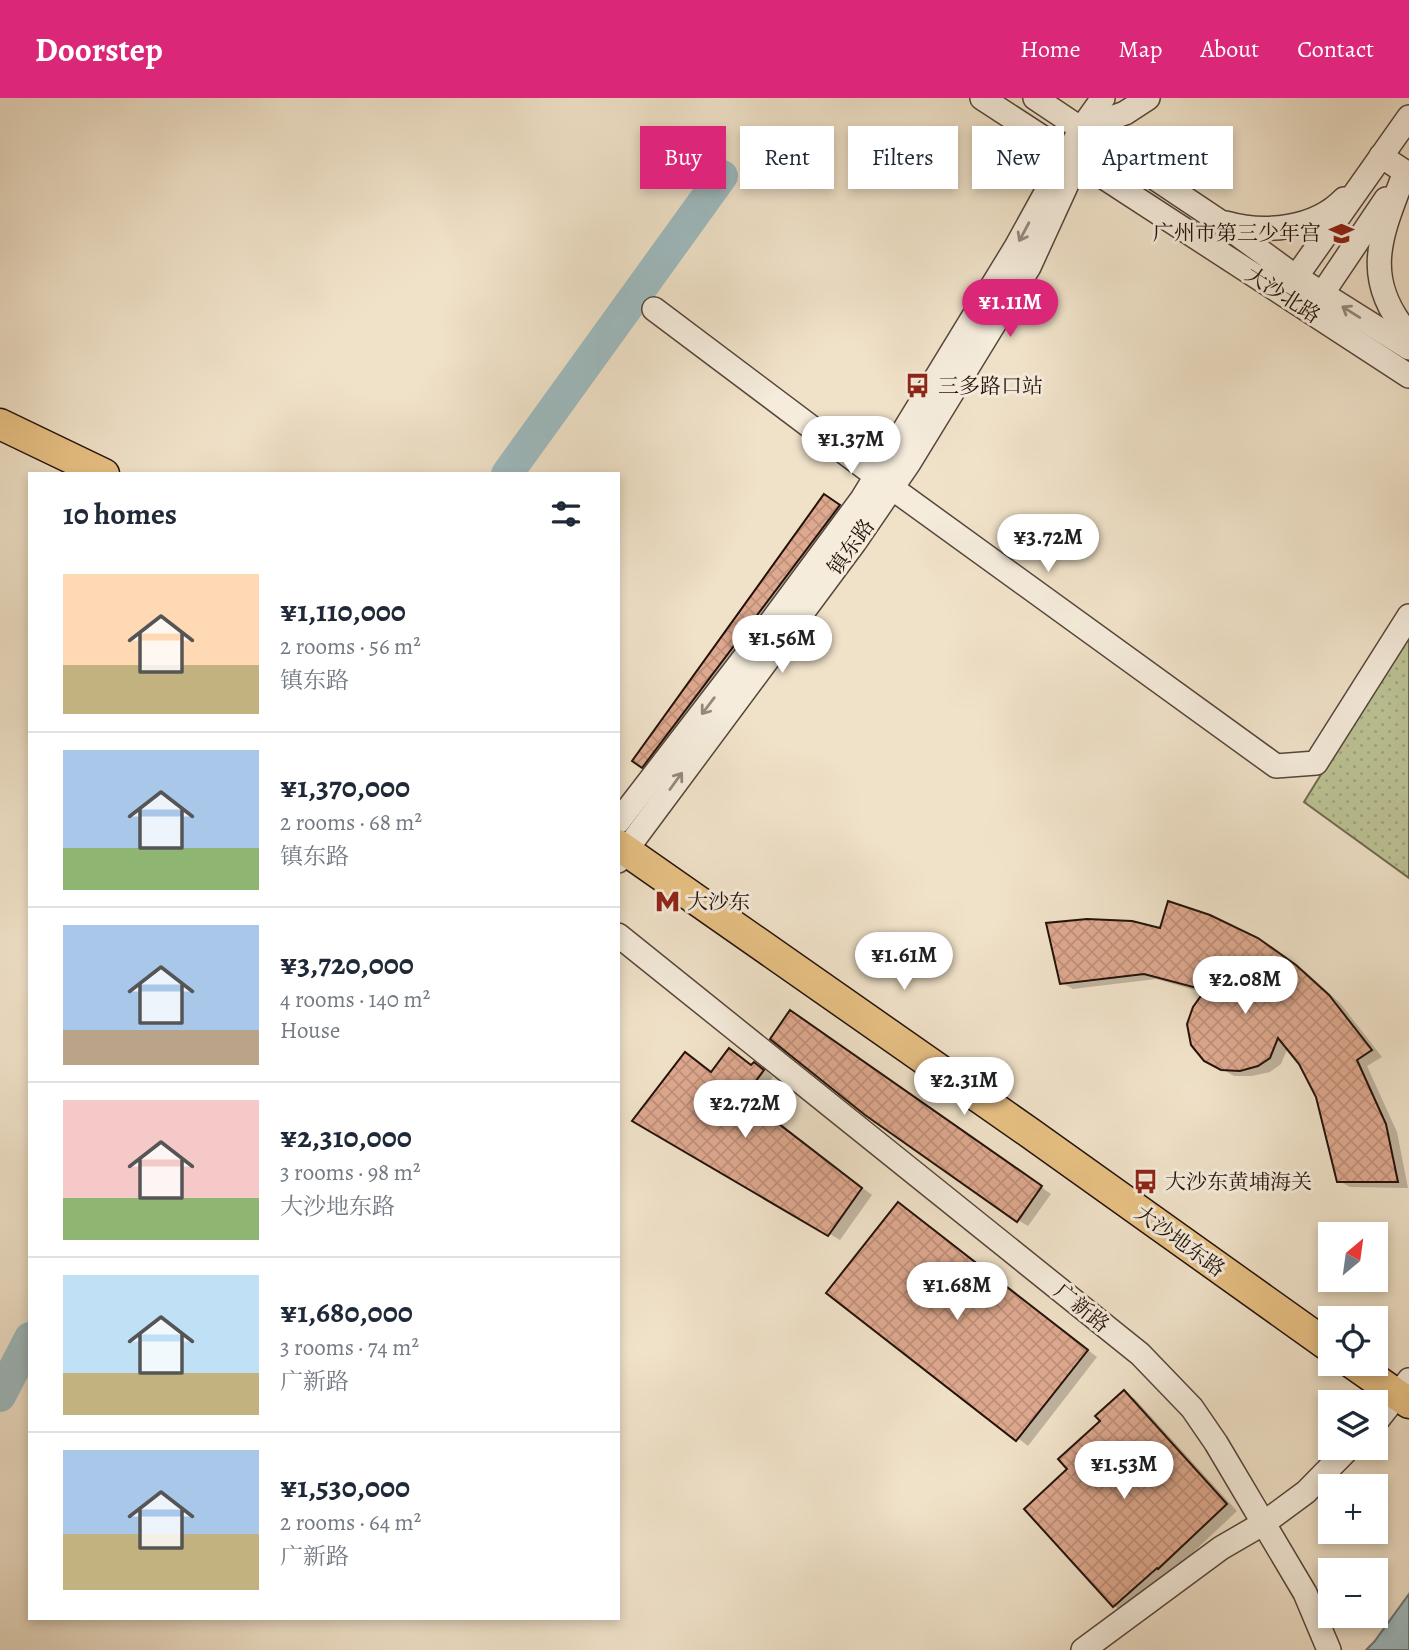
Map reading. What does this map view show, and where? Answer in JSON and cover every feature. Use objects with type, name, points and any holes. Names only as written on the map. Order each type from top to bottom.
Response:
[{"type":"main road","points":[[0,424],[100,472]]},
{"type":"main road","points":[[0,443],[60,472]]},
{"type":"main road","name":"大沙地东路","points":[[622,840],[966,1065],[1318,1315]]},
{"type":"main road","name":"大沙地东路","points":[[622,840],[1318,1338]]},
{"type":"main road","points":[[1388,1370],[1406,1390]]},
{"type":"main road","points":[[1378,1376],[1406,1390]]},
{"type":"street","name":"大沙北路","points":[[982,98],[1072,158],[1315,302],[1409,348]]},
{"type":"street","name":"大沙北路","points":[[1035,98],[1078,126]]},
{"type":"street","points":[[1084,126],[1103,98]]},
{"type":"street","points":[[1090,126],[1125,113],[1148,98]]},
{"type":"street","points":[[1407,169],[1315,302],[1296,277],[1409,117]]},
{"type":"street","name":"镇东路","points":[[622,840],[855,542],[884,482],[1029,267],[1078,141]]},
{"type":"street","points":[[1375,165],[1407,169]]},
{"type":"street","points":[[1219,221],[1239,227],[1265,229],[1312,220],[1333,211],[1375,165]]},
{"type":"street","points":[[1407,169],[1386,222],[1380,263],[1381,286],[1387,306],[1409,335]]},
{"type":"street","name":"大沙北路","points":[[1171,189],[1296,277]]},
{"type":"street","name":"大沙北路","points":[[1315,302],[1409,376]]},
{"type":"street","points":[[654,309],[884,482],[1276,766],[1316,763],[1409,616]]},
{"type":"street","name":"广新路","points":[[620,937],[1140,1354],[1192,1408],[1216,1443],[1305,1593],[1328,1648]]},
{"type":"street","points":[[1388,1409],[1406,1390]]},
{"type":"street","points":[[1083,1650],[1221,1548],[1264,1523],[1306,1492],[1337,1460]]},
{"type":"green space","points":[[1409,632],[1409,878],[1304,802]]},
{"type":"water","points":[[1409,1594],[1409,1650],[1366,1650],[1384,1628],[1388,1628],[1388,1623]]},
{"type":"building","points":[[824,494],[840,505],[642,768],[632,761]]},
{"type":"building","points":[[1168,901],[1210,915],[1258,938],[1296,965],[1329,995],[1372,1050],[1357,1060],[1386,1124],[1398,1182],[1337,1182],[1316,1097],[1299,1064],[1278,1038],[1270,1058],[1258,1066],[1240,1071],[1221,1070],[1204,1061],[1191,1045],[1187,1024],[1193,1007],[1205,990],[1144,974],[1060,984],[1046,923],[1087,919],[1132,921],[1160,928]]},
{"type":"building","points":[[790,1010],[1042,1186],[1017,1222],[865,1115],[770,1039]]},
{"type":"building","points":[[729,1048],[751,1065],[754,1062],[764,1070],[744,1097],[862,1188],[828,1236],[632,1121],[685,1052],[711,1072]]},
{"type":"building","points":[[898,1202],[1088,1350],[1016,1441],[826,1293]]},
{"type":"building","points":[[1124,1390],[1227,1504],[1113,1607],[1024,1509],[1067,1469],[1058,1459],[1100,1421],[1095,1416]]},
{"type":"waterway","points":[[508,472],[713,189]]},
{"type":"waterway","points":[[0,1396],[28,1342]]},
{"type":"place","name":"广州市第三少年宫","points":[[1341,233]]},
{"type":"place","name":"三多路口站","points":[[918,386]]},
{"type":"place","name":"大沙东","points":[[667,902]]},
{"type":"place","name":"大沙东黄埔海关","points":[[1145,1182]]}]
